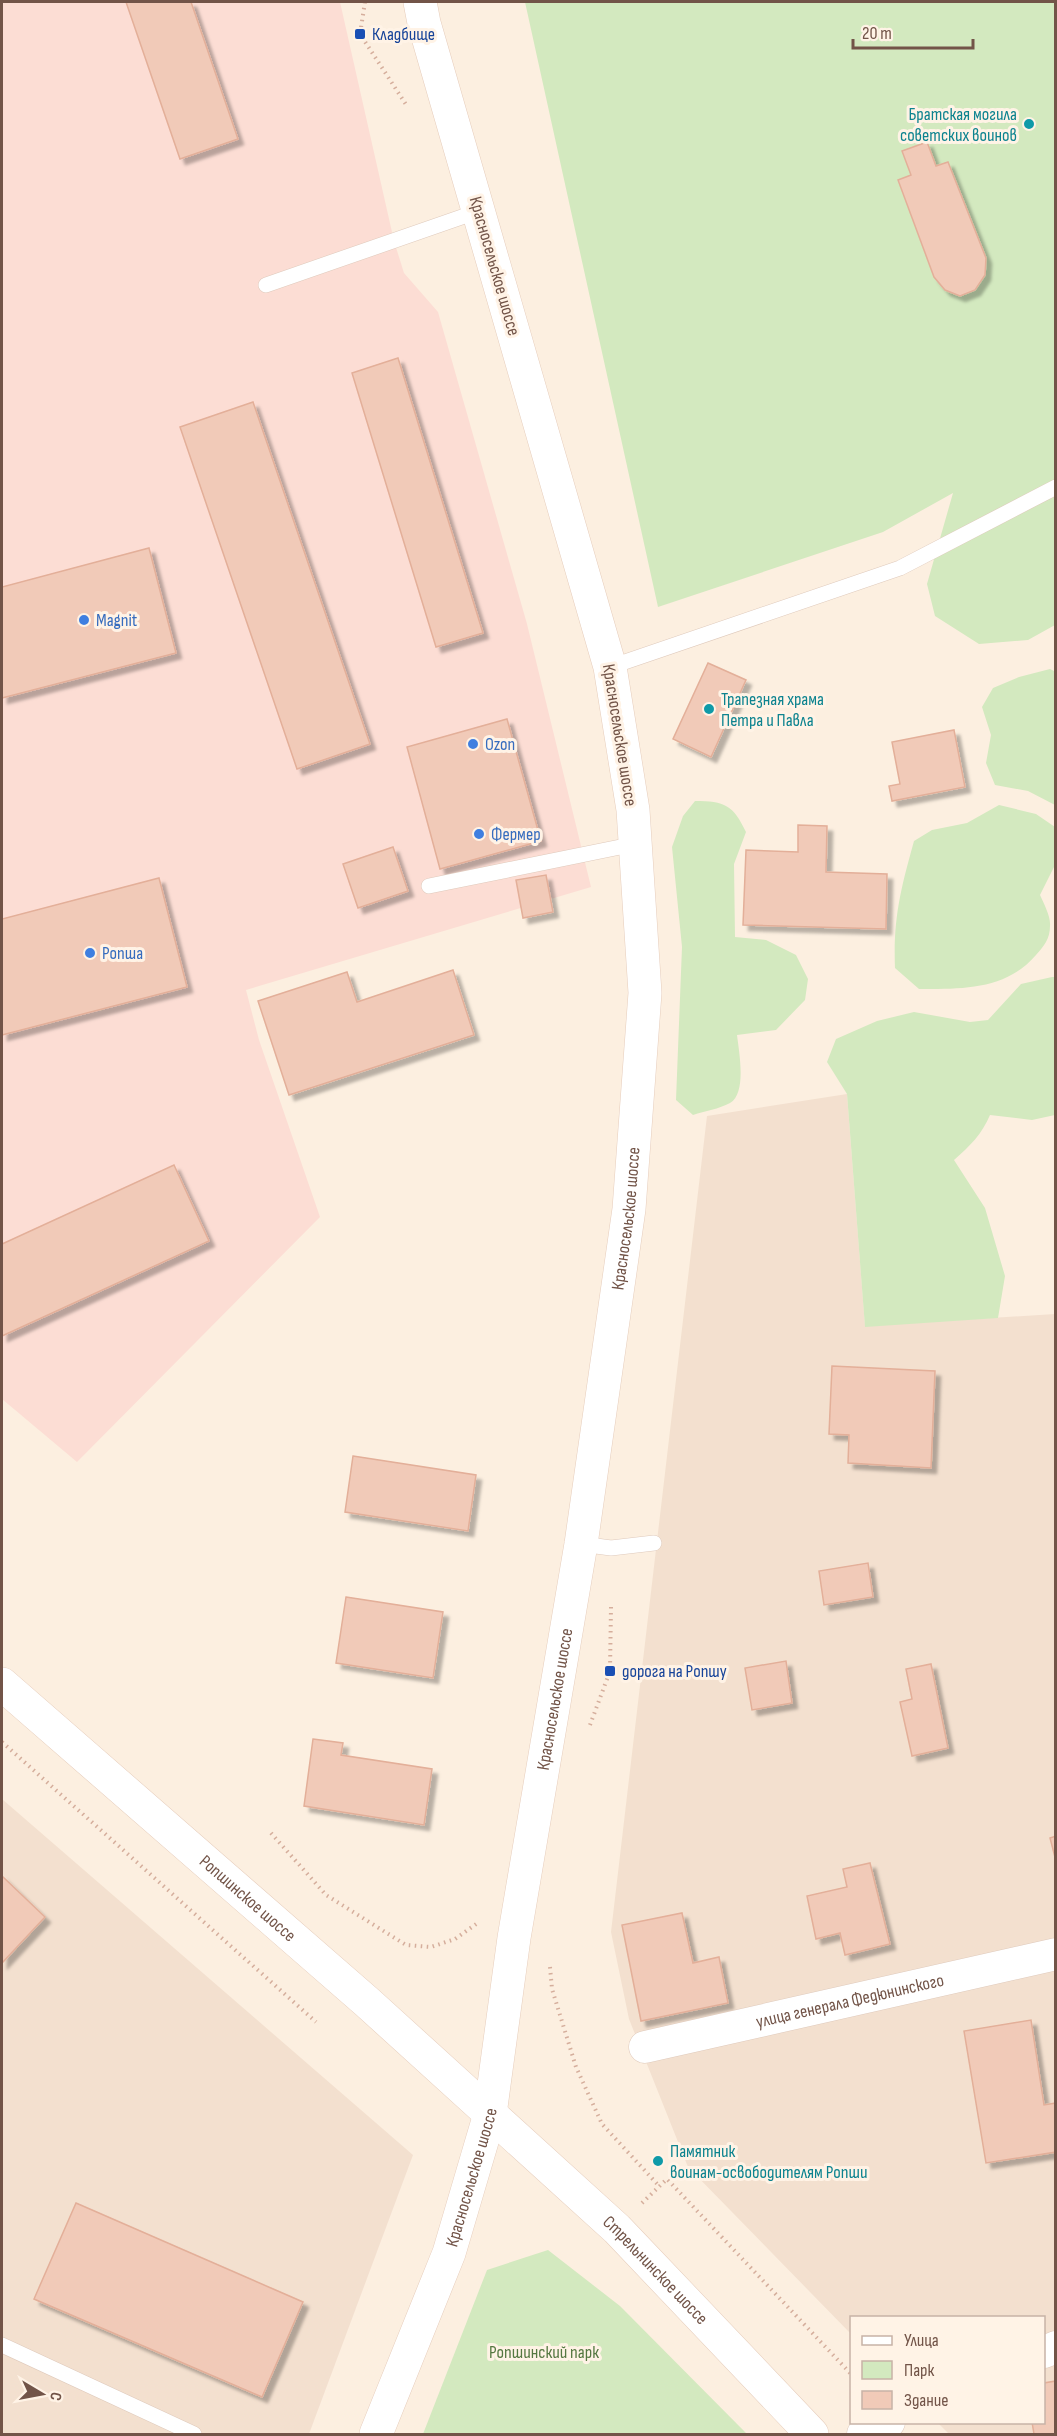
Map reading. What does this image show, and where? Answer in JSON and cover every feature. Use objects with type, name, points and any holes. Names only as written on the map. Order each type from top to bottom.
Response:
[{"type":"main road","name":"Красносельское шоссе","points":[[376,2434],[449,2253],[489,2114],[514,1938],[581,1544],[629,1209],[645,993],[633,810],[610,667],[424,23],[420,2]]},
{"type":"main road","name":"Ропшинское шоссе","points":[[2,1684],[368,2002],[489,2114]]},
{"type":"main road","name":"Стрельнинское шоссе","points":[[489,2114],[617,2229],[812,2434]]},
{"type":"street","name":"улица генерала Федюнинского","points":[[645,2047],[1056,1954]]},
{"type":"street","points":[[863,2434],[885,2424]]},
{"type":"lane","points":[[266,285],[479,211]]},
{"type":"lane","points":[[610,667],[900,568],[1056,487]]},
{"type":"lane","points":[[429,886],[635,844]]},
{"type":"lane","points":[[581,1544],[611,1548],[654,1543]]},
{"type":"lane","points":[[2,2345],[194,2434]]},
{"type":"path","points":[[365,2],[360,34],[408,108]]},
{"type":"path","points":[[2,1742],[316,2022]]},
{"type":"path","points":[[271,1833],[326,1895],[406,1945],[431,1947],[455,1939],[486,1916]]},
{"type":"path","points":[[637,2207],[667,2178],[850,2373]]},
{"type":"shaded area","points":[[2,2],[340,2],[394,241],[404,273],[438,312],[527,624],[591,887],[246,990],[259,1040],[320,1217],[77,1462],[2,1399]]},
{"type":"shaded area","points":[[847,1094],[865,1326],[1055,1314],[1055,2434],[949,2434],[939,2424],[1045,2424],[1045,2316],[850,2316],[850,2333],[688,2167],[629,2019],[611,1932],[707,1116]]},
{"type":"shaded area","points":[[2,1799],[413,2155],[309,2434],[2,2434]]},
{"type":"green space","points":[[525,2],[1055,2],[1055,625],[1028,640],[979,644],[935,616],[927,584],[953,493],[883,532],[658,607]]},
{"type":"green space","points":[[1050,669],[1056,672],[1055,805],[1028,791],[995,785],[986,763],[991,735],[982,707],[993,688],[1019,677]]},
{"type":"green space","points":[[695,801],[714,802],[727,806],[737,816],[746,832],[734,864],[735,937],[766,940],[796,955],[808,979],[805,1000],[776,1030],[737,1035],[741,1072],[739,1091],[735,1098],[726,1105],[693,1115],[676,1100],[682,947],[672,847],[683,816]]},
{"type":"green space","points":[[999,805],[1036,814],[1055,827],[1055,865],[1040,895],[1050,922],[1048,939],[1024,967],[997,981],[951,989],[919,989],[895,968],[895,934],[899,903],[914,841],[932,830],[967,823]]},
{"type":"green space","points":[[1056,977],[1055,1115],[1032,1120],[990,1115],[975,1139],[954,1160],[985,1208],[1005,1276],[998,1318],[865,1327],[847,1094],[827,1062],[836,1039],[877,1021],[914,1012],[970,1022],[988,1020],[1021,984]]},
{"type":"green space","name":"Ропшинский парк","points":[[548,2250],[620,2306],[747,2434],[423,2434],[487,2270]]},
{"type":"building","points":[[126,2],[191,2],[238,139],[180,159]]},
{"type":"building","points":[[927,142],[936,166],[948,162],[986,258],[985,275],[975,290],[960,296],[945,290],[934,277],[898,180],[911,175],[902,151]]},
{"type":"building","points":[[398,358],[483,633],[436,647],[352,373]]},
{"type":"building","points":[[253,402],[370,744],[297,769],[180,427]]},
{"type":"building","name":"Magnit","points":[[149,548],[176,653],[2,698],[2,587]]},
{"type":"building","name":"Трапезная храма Петра и Павла","points":[[708,663],[746,680],[711,757],[673,739]]},
{"type":"building","points":[[507,719],[541,841],[440,869],[407,747]]},
{"type":"building","points":[[954,730],[965,787],[892,801],[889,786],[900,784],[892,742]]},
{"type":"building","points":[[798,825],[827,826],[826,872],[887,874],[886,929],[743,925],[746,850],[798,852]]},
{"type":"building","points":[[393,847],[408,891],[358,908],[343,864]]},
{"type":"building","points":[[546,875],[553,912],[523,918],[516,880]]},
{"type":"building","name":"Ропша","points":[[159,878],[187,987],[2,1035],[2,919]]},
{"type":"building","points":[[453,970],[474,1035],[289,1095],[258,1001],[347,972],[357,1002]]},
{"type":"building","points":[[174,1165],[209,1241],[2,1336],[2,1244]]},
{"type":"building","points":[[832,1366],[935,1371],[931,1468],[848,1463],[849,1435],[829,1434]]},
{"type":"building","points":[[353,1456],[476,1475],[468,1531],[345,1512]]},
{"type":"building","points":[[868,1563],[873,1597],[824,1605],[819,1571]]},
{"type":"building","points":[[346,1597],[443,1612],[433,1678],[336,1663]]},
{"type":"building","points":[[786,1661],[792,1703],[752,1710],[745,1668]]},
{"type":"building","points":[[931,1664],[948,1748],[912,1756],[900,1702],[912,1699],[906,1669]]},
{"type":"building","points":[[313,1739],[343,1743],[341,1755],[432,1769],[424,1825],[304,1806]]},
{"type":"building","points":[[1056,1836],[1056,1861],[1050,1838]]},
{"type":"building","points":[[870,1863],[890,1944],[845,1955],[840,1933],[816,1939],[807,1896],[847,1887],[843,1869]]},
{"type":"building","points":[[2,1876],[45,1917],[2,1963]]},
{"type":"building","points":[[682,1913],[693,1963],[719,1957],[728,2003],[641,2021],[622,1925]]},
{"type":"building","points":[[1031,2020],[1044,2105],[1056,2103],[1056,2152],[986,2163],[964,2031]]},
{"type":"building","points":[[76,2203],[303,2302],[262,2397],[34,2299]]},
{"type":"building","points":[[1056,2381],[1056,2434],[1034,2434],[1032,2424],[1045,2424],[1045,2383]]},
{"type":"place","name":"Кладбище","points":[[360,34]]},
{"type":"place","name":"Братская могила советских воинов","points":[[1029,124]]},
{"type":"place","name":"Magnit","points":[[84,620]]},
{"type":"place","name":"Трапезная храма Петра и Павла","points":[[709,709]]},
{"type":"place","name":"Ozon","points":[[473,744]]},
{"type":"place","name":"Фермер","points":[[479,834]]},
{"type":"place","name":"Ропша","points":[[90,953]]},
{"type":"place","name":"дорога на Ропшу","points":[[610,1671]]},
{"type":"place","name":"Памятник воинам-освободителям Ропши","points":[[658,2161]]}]
